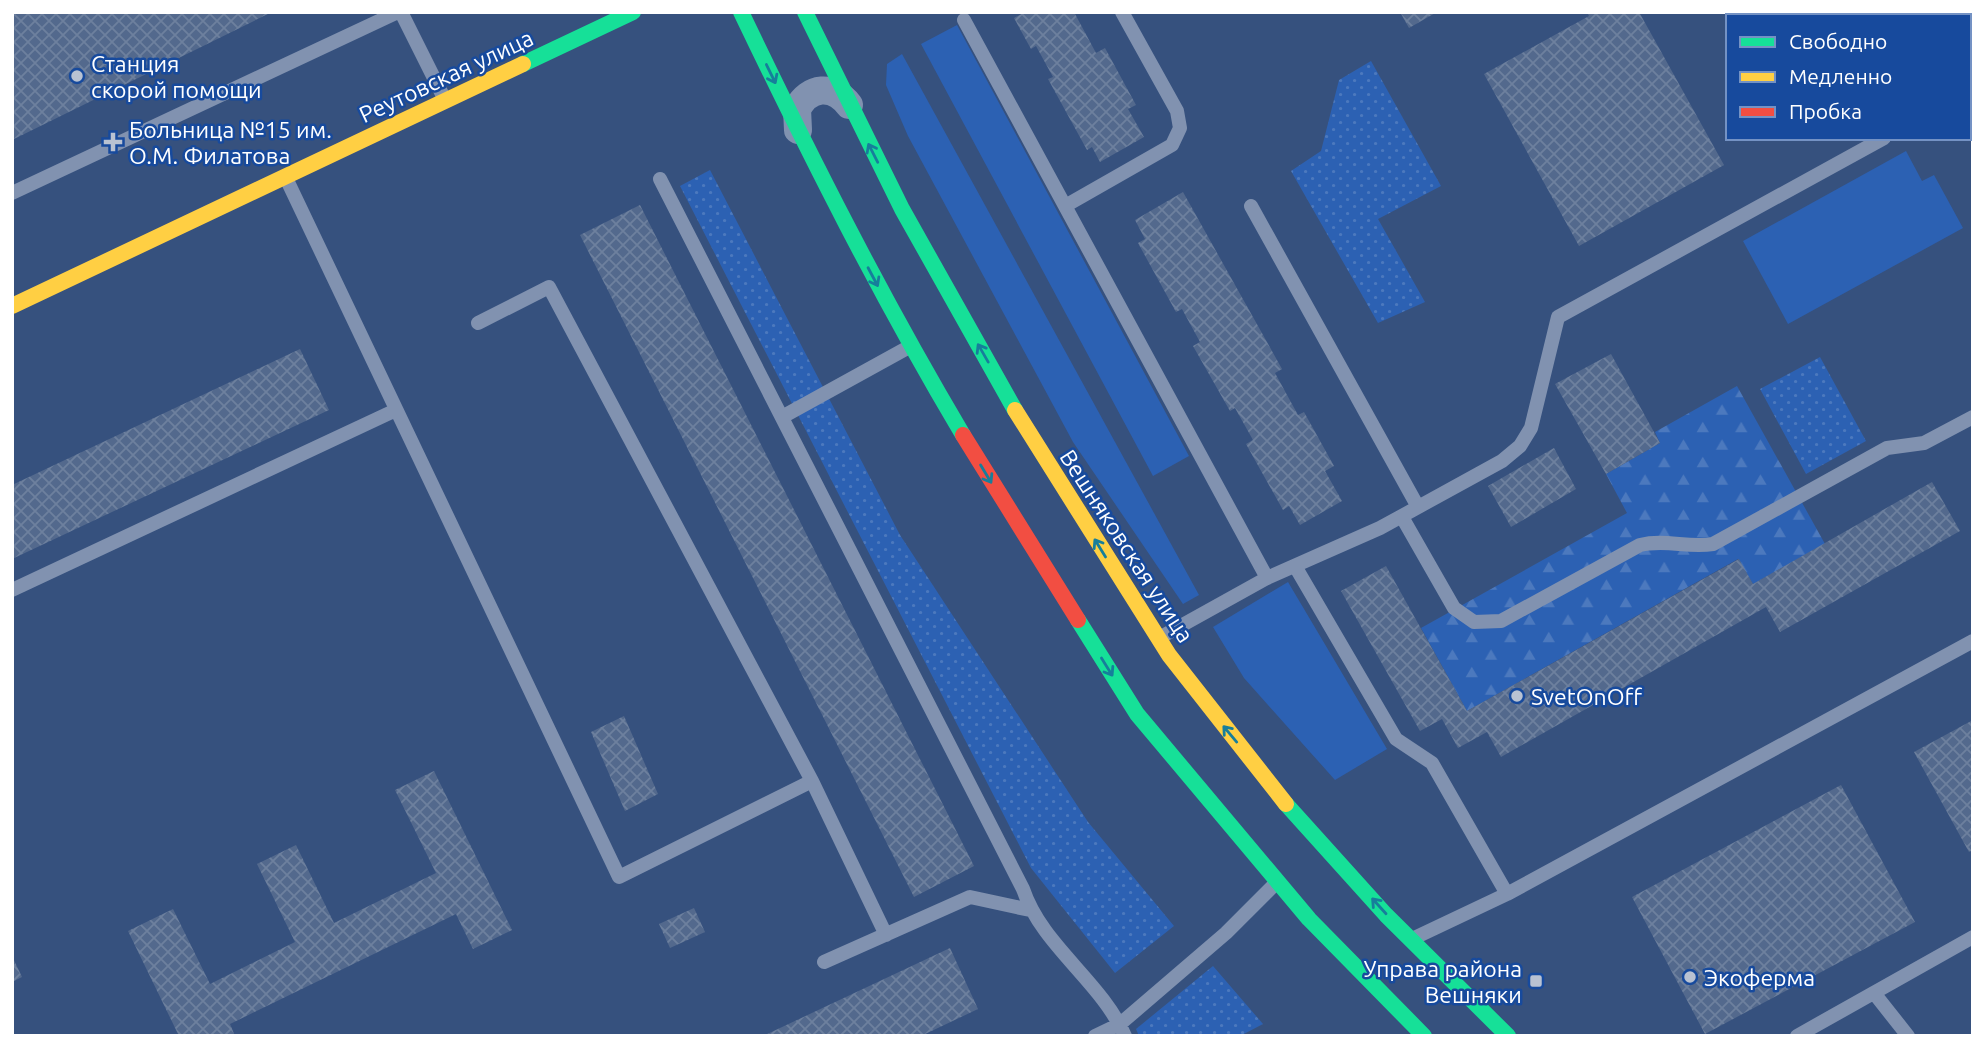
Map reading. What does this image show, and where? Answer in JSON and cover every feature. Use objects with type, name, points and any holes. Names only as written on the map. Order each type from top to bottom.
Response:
[{"type":"main road","name":"Реутовская улица","points":[[12,306],[633,12]]},
{"type":"main road","points":[[741,12],[798,130],[910,346],[989,480],[1137,715],[1276,882],[1424,1036]]},
{"type":"main road","name":"Вешняковская улица","points":[[805,12],[904,213],[1045,460],[1158,639],[1199,697],[1324,845],[1410,940],[1508,1036]]},
{"type":"street","points":[[798,130],[797,109],[811,93],[821,89],[832,91],[842,96],[849,105]]},
{"type":"lane","points":[[12,193],[399,12],[446,102]]},
{"type":"lane","points":[[1065,206],[1172,145],[1180,128],[1177,111],[1122,12]]},
{"type":"lane","points":[[964,20],[1267,578]]},
{"type":"lane","points":[[1158,639],[1267,578],[1402,517],[1502,461],[1520,446],[1531,428],[1559,317],[1880,140]]},
{"type":"lane","points":[[285,177],[619,877],[812,780]]},
{"type":"lane","points":[[660,178],[1023,889],[1030,910],[1122,1030]]},
{"type":"lane","points":[[1251,206],[1418,508]]},
{"type":"lane","points":[[478,323],[549,287],[812,780],[886,935]]},
{"type":"lane","points":[[782,417],[910,346]]},
{"type":"lane","points":[[12,590],[396,410]]},
{"type":"lane","points":[[1402,517],[1454,608],[1474,622],[1501,621],[1640,545],[1655,542],[1698,547],[1713,544],[1887,448],[1924,443],[1973,417]]},
{"type":"lane","points":[[1295,566],[1396,739],[1432,763],[1507,894]]},
{"type":"lane","points":[[1410,940],[1507,894],[1973,640]]},
{"type":"lane","points":[[1095,1036],[1122,1030],[1226,933],[1276,882]]},
{"type":"lane","points":[[824,962],[970,897],[1030,910]]},
{"type":"lane","points":[[1797,1036],[1973,937]]},
{"type":"lane","points":[[1874,993],[1908,1036]]},
{"type":"green space","points":[[957,25],[1189,456],[1153,476],[921,44]]},
{"type":"green space","points":[[902,54],[1199,595],[1183,604],[1073,442],[908,136],[886,85],[887,64]]},
{"type":"green space","points":[[1371,61],[1441,186],[1378,219],[1425,302],[1378,323],[1291,171],[1321,151],[1339,80]]},
{"type":"green space","points":[[1906,151],[1922,181],[1934,175],[1963,228],[1788,324],[1743,241]]},
{"type":"green space","points":[[710,170],[900,535],[1088,822],[1174,926],[1115,973],[1031,868],[680,186]]},
{"type":"green space","points":[[1820,357],[1866,441],[1806,474],[1760,389]]},
{"type":"green space","points":[[1737,386],[1825,544],[1753,584],[1738,559],[1467,711],[1421,628],[1627,513],[1606,474],[1660,443],[1655,432]]},
{"type":"green space","points":[[1288,582],[1387,749],[1335,780],[1244,678],[1213,627]]},
{"type":"green space","points":[[1213,966],[1263,1024],[1240,1036],[1139,1036],[1136,1029]]},
{"type":"building","name":"Станция скорой помощи","points":[[12,12],[272,12],[12,140]]},
{"type":"building","points":[[1025,12],[1074,12],[1096,53],[1105,48],[1136,105],[1128,109],[1144,137],[1100,162],[1092,147],[1087,150],[1048,79],[1053,77],[1036,46],[1031,49],[1014,18]]},
{"type":"building","points":[[1400,12],[1437,12],[1409,28]]},
{"type":"building","points":[[1587,12],[1639,12],[1724,165],[1579,246],[1484,74],[1589,16]]},
{"type":"building","points":[[1183,192],[1282,369],[1275,373],[1298,415],[1304,412],[1334,466],[1325,471],[1342,501],[1300,525],[1289,506],[1283,510],[1246,444],[1253,440],[1235,408],[1230,411],[1193,346],[1200,342],[1182,309],[1176,312],[1138,243],[1145,239],[1135,220]]},
{"type":"building","points":[[640,205],[974,866],[914,897],[580,235]]},
{"type":"building","points":[[300,349],[329,410],[12,559],[12,485]]},
{"type":"building","points":[[1611,354],[1660,443],[1606,474],[1555,384]]},
{"type":"building","points":[[1554,448],[1576,489],[1511,527],[1488,486]]},
{"type":"building","points":[[1932,482],[1960,531],[1780,632],[1766,607],[1501,757],[1487,732],[1458,748],[1442,719],[1420,731],[1341,591],[1386,566],[1467,711],[1739,559],[1753,584]]},
{"type":"building","points":[[624,716],[658,794],[625,811],[591,732]]},
{"type":"building","points":[[1973,720],[1973,850],[1969,852],[1914,752]]},
{"type":"building","points":[[434,771],[512,930],[473,949],[456,914],[230,1024],[235,1036],[179,1036],[128,931],[173,909],[210,984],[295,942],[257,864],[296,845],[334,923],[436,873],[395,790]]},
{"type":"building","points":[[1841,785],[1915,922],[1705,1034],[1632,897]]},
{"type":"building","points":[[694,908],[705,932],[670,948],[659,924]]},
{"type":"building","points":[[950,948],[978,1009],[921,1036],[763,1036]]},
{"type":"building","points":[[12,956],[22,977],[12,982]]},
{"type":"traffic: fast","points":[[523,64],[633,12]]},
{"type":"traffic: fast","points":[[741,12],[847,226],[963,435]]},
{"type":"traffic: fast","points":[[805,12],[902,209],[1015,410]]},
{"type":"traffic: fast","points":[[1078,620],[1137,714],[1309,919],[1424,1036]]},
{"type":"traffic: fast","points":[[1286,804],[1386,915],[1508,1036]]},
{"type":"traffic: slow","points":[[12,306],[523,64]]},
{"type":"traffic: slow","points":[[1015,410],[1169,655],[1286,804]]},
{"type":"traffic: jam","points":[[963,435],[1078,620]]},
{"type":"place","name":"Станция скорой помощи","points":[[77,76]]},
{"type":"place","name":"Больница №15 им. О.М. Филатова","points":[[113,142]]},
{"type":"place","name":"SvetOnOff","points":[[1517,696]]},
{"type":"place","name":"Экоферма","points":[[1690,977]]},
{"type":"place","name":"Управа района Вешняки","points":[[1536,981]]}]
